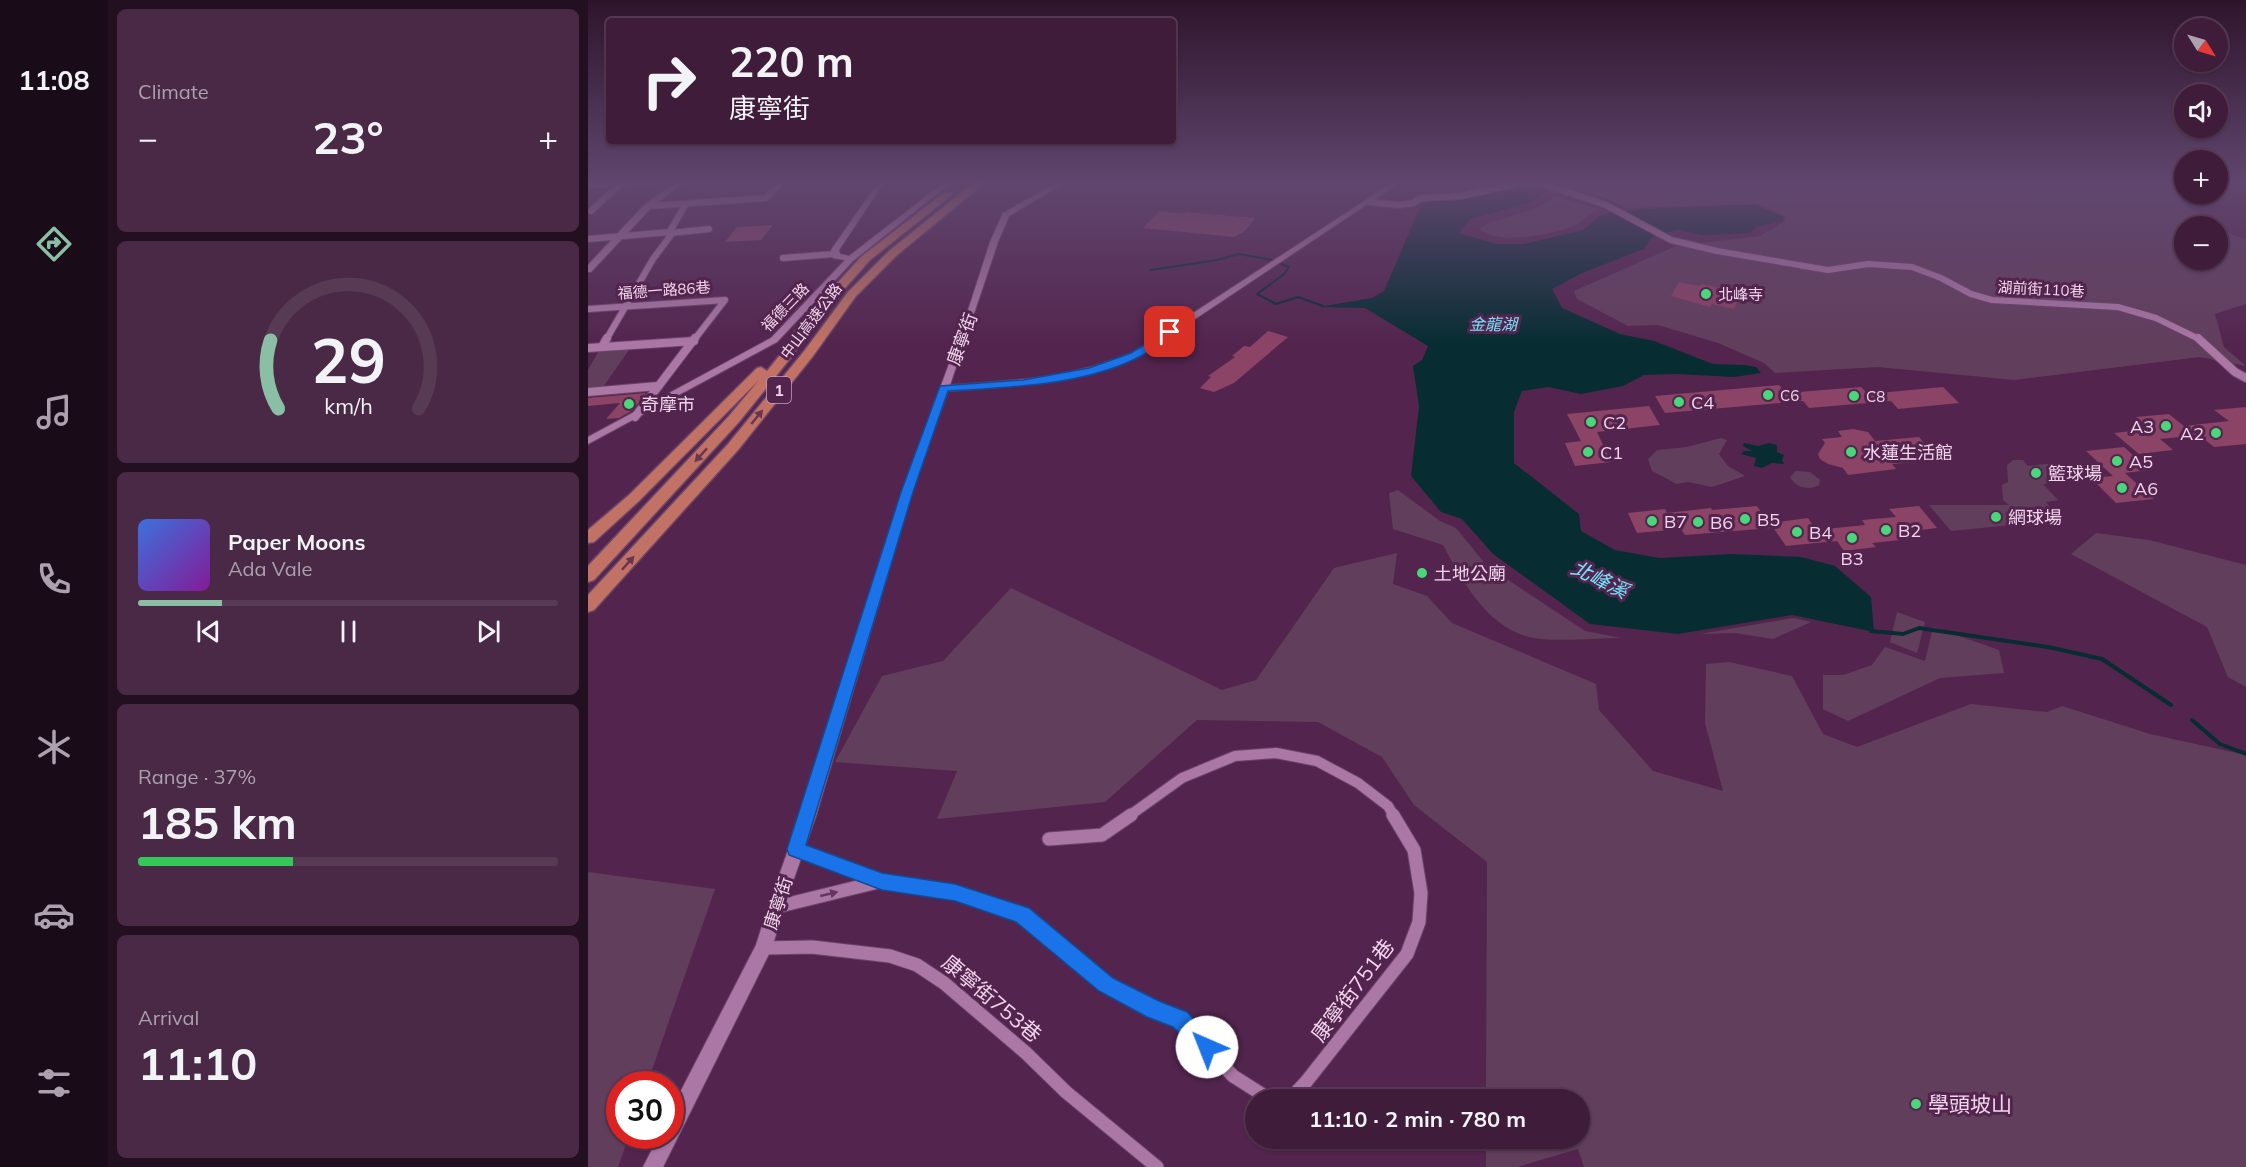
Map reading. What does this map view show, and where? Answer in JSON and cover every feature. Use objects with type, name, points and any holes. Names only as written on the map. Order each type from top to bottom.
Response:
[{"type":"highway","name":"中山高速公路","points":[[588,576],[734,419],[789,352],[803,328],[866,258],[899,235]]},
{"type":"highway","name":"中山高速公路","points":[[588,606],[733,447],[809,353],[852,294],[892,253],[913,235]]},
{"type":"highway","points":[[588,538],[634,498],[803,328]]},
{"type":"street","points":[[588,239],[628,235]]},
{"type":"street","points":[[602,347],[669,235]]},
{"type":"street","points":[[834,254],[846,235]]},
{"type":"street","name":"福德三路","points":[[588,441],[774,340],[850,259],[880,235]]},
{"type":"street","name":"康寧街","points":[[684,1106],[764,948],[907,492],[998,235]]},
{"type":"street","points":[[944,388],[1023,383],[1066,377],[1121,362],[1318,235]]},
{"type":"street","name":"湖前街110巷","points":[[1660,235],[1717,251],[1828,270],[1868,264],[1912,267],[1941,278],[1971,294],[1992,300],[2118,307],[2182,328],[2210,346],[2219,358],[2246,378]]},
{"type":"street","points":[[588,270],[618,236]]},
{"type":"street","points":[[783,258],[834,254],[842,259],[850,259]]},
{"type":"street","name":"福德一路86巷","points":[[588,309],[725,300],[635,417]]},
{"type":"street","points":[[588,348],[694,341]]},
{"type":"street","points":[[588,392],[658,386]]},
{"type":"street","name":"康寧街751巷","points":[[1049,839],[1102,835],[1182,778],[1235,756],[1275,753],[1317,761],[1358,783],[1388,806],[1414,850],[1421,893],[1419,922],[1407,954],[1299,1089]]},
{"type":"street","points":[[796,849],[882,881],[955,892],[1022,915],[1106,984],[1154,1010],[1180,1019],[1233,1076],[1253,1089]]},
{"type":"street","points":[[776,906],[882,881]]},
{"type":"street","name":"康寧街753巷","points":[[764,948],[812,947],[890,956],[918,965],[944,983],[1026,1053],[1066,1092],[1157,1167]]},
{"type":"street","name":"康寧街","points":[[653,1167],[662,1149]]},
{"type":"shaded area","points":[[1493,235],[1538,235],[1512,238]]},
{"type":"shaded area","points":[[1761,235],[2174,235],[2174,270],[2228,270],[2228,235],[2234,235],[2246,239],[2246,304],[2215,314],[2224,347],[2246,366],[2200,357],[2014,380],[1878,367],[1775,373],[1764,363],[1718,343],[1658,325],[1628,326],[1577,299],[1574,291],[1676,246]]},
{"type":"shaded area","points":[[631,347],[603,387],[588,389],[588,370],[600,349]]},
{"type":"shaded area","points":[[1721,438],[1727,440],[1719,454],[1728,466],[1745,476],[1712,487],[1688,482],[1677,484],[1652,471],[1648,459],[1657,450],[1687,447]]},
{"type":"shaded area","points":[[2013,460],[2023,460],[2028,466],[2056,463],[2073,481],[2043,484],[2058,500],[2046,502],[2056,514],[2051,521],[1951,531],[1929,505],[2009,505],[2003,500],[2002,485],[2008,482],[2007,465]]},
{"type":"shaded area","points":[[1796,471],[1810,472],[1820,480],[1819,485],[1811,488],[1799,486],[1790,477]]},
{"type":"shaded area","points":[[1398,490],[1440,521],[1456,528],[1487,566],[1585,631],[1621,638],[1565,640],[1533,638],[1503,625],[1490,614],[1468,588],[1443,545],[1393,529],[1389,493]]},
{"type":"shaded area","points":[[2096,533],[2149,540],[2246,565],[2246,687],[2228,677],[2207,627],[2071,554]]},
{"type":"shaded area","points":[[1397,553],[1393,584],[1427,596],[1452,623],[1596,684],[1599,710],[1653,771],[1723,791],[1705,723],[1706,664],[1729,662],[1792,676],[1823,734],[1857,747],[1971,704],[2047,712],[2062,706],[2150,734],[2246,755],[2246,1167],[1584,1167],[1578,1149],[1590,1149],[1590,1089],[1486,1089],[1487,862],[1414,805],[1382,757],[1318,722],[1197,720],[1105,802],[937,819],[957,771],[835,762],[882,676],[943,661],[1011,588],[1222,690],[1256,680],[1334,568]]},
{"type":"shaded area","points":[[1897,612],[1925,622],[1917,653],[1890,642]]},
{"type":"shaded area","points":[[1793,618],[1811,622],[1773,639],[1735,633],[1700,634]]},
{"type":"shaded area","points":[[1933,627],[1999,650],[2004,673],[1940,678],[1848,721],[1823,709],[1823,675],[1843,675],[1872,665],[1885,647],[1925,661]]},
{"type":"shaded area","points":[[588,872],[715,889],[652,1071],[606,1071],[606,1149],[624,1149],[618,1167],[588,1167]]},
{"type":"shaded area","points":[[1486,1149],[1578,1149],[1517,1167],[1486,1167]]},
{"type":"water","name":"金龍湖","points":[[1408,235],[1467,235],[1496,244],[1524,244],[1560,235],[1658,235],[1652,237],[1644,249],[1582,273],[1552,289],[1562,308],[1620,334],[1654,341],[1713,364],[1756,367],[1761,373],[1734,377],[1644,375],[1623,386],[1581,394],[1548,387],[1522,391],[1514,412],[1514,463],[1579,514],[1581,531],[1615,550],[1660,558],[1732,554],[1801,557],[1835,566],[1871,597],[1874,632],[1792,615],[1678,634],[1590,624],[1493,554],[1462,519],[1441,512],[1411,476],[1419,406],[1413,366],[1422,360],[1428,346],[1365,308],[1319,307],[1372,298],[1384,291]]},
{"type":"water","points":[[1744,443],[1758,446],[1769,443],[1777,445],[1777,452],[1784,455],[1782,460],[1784,464],[1772,463],[1762,468],[1754,466],[1756,458],[1741,454],[1744,451],[1752,451],[1743,446]]},
{"type":"building","points":[[730,235],[765,235],[761,240],[725,242]]},
{"type":"building","name":"北峰寺","points":[[1679,282],[1741,292],[1734,309],[1712,304],[1710,307],[1671,296]]},
{"type":"building","points":[[1268,331],[1288,337],[1234,383],[1214,392],[1200,388],[1211,377],[1208,376],[1235,357],[1232,356],[1244,346],[1250,347]]},
{"type":"building","points":[[1779,385],[1786,393],[1861,387],[1868,394],[1943,387],[1959,403],[1898,409],[1891,401],[1809,408],[1803,401],[1665,413],[1655,396]]},
{"type":"building","name":"奇摩市","points":[[646,393],[633,410],[619,418],[606,419],[620,403],[588,406],[588,398]]},
{"type":"building","points":[[1649,406],[1660,425],[1597,432],[1611,462],[1575,466],[1565,443],[1581,441],[1567,414]]},
{"type":"building","points":[[2246,407],[2246,444],[2214,447],[2199,435],[2160,439],[2173,450],[2139,454],[2114,433],[2150,429],[2136,417],[2169,414],[2184,426],[2229,421],[2214,410]]},
{"type":"building","name":"水蓮生活館","points":[[1853,429],[1868,432],[1875,441],[1919,437],[1938,460],[1892,464],[1896,469],[1848,475],[1843,468],[1820,459],[1818,454],[1825,443],[1822,439],[1842,437],[1838,431]]},
{"type":"building","points":[[2124,447],[2149,470],[2125,473],[2154,499],[2116,503],[2091,478],[2113,476],[2086,451]]},
{"type":"building","points":[[1757,506],[1772,528],[1685,535],[1681,529],[1637,533],[1628,513],[1665,509],[1667,513]]},
{"type":"building","points":[[1919,506],[1937,528],[1904,532],[1910,539],[1872,543],[1876,547],[1844,551],[1837,541],[1786,546],[1770,523],[1808,518],[1816,530],[1865,525],[1862,520],[1896,517],[1889,509]]},
{"type":"waterway","name":"北峰溪","points":[[1151,270],[1217,260],[1239,254],[1272,260]]},
{"type":"waterway","name":"北峰溪","points":[[1282,264],[1289,267],[1284,274],[1257,294],[1276,304],[1298,297],[1323,306]]},
{"type":"waterway","name":"北峰溪","points":[[1871,631],[1903,634],[1919,628],[2048,647],[2102,659],[2171,705]]},
{"type":"waterway","name":"北峰溪","points":[[2192,720],[2220,744],[2246,754]]},
{"type":"place","name":"北峰寺","points":[[1706,294]]},
{"type":"place","name":"C6","points":[[1768,395]]},
{"type":"place","name":"C8","points":[[1854,396]]},
{"type":"place","name":"C4","points":[[1679,402]]},
{"type":"place","name":"奇摩市","points":[[629,404]]},
{"type":"place","name":"C2","points":[[1591,422]]},
{"type":"place","name":"A3","points":[[2166,426]]},
{"type":"place","name":"A2","points":[[2216,433]]},
{"type":"place","name":"C1","points":[[1588,452]]},
{"type":"place","name":"水蓮生活館","points":[[1851,452]]},
{"type":"place","name":"A5","points":[[2117,461]]},
{"type":"place","name":"籃球場","points":[[2036,473]]},
{"type":"place","name":"A6","points":[[2122,488]]},
{"type":"place","name":"網球場","points":[[1996,517]]},
{"type":"place","name":"B5","points":[[1745,519]]},
{"type":"place","name":"B7","points":[[1652,521]]},
{"type":"place","name":"B6","points":[[1698,522]]},
{"type":"place","name":"B2","points":[[1886,530]]},
{"type":"place","name":"B4","points":[[1797,532]]},
{"type":"place","name":"B3","points":[[1852,538]]},
{"type":"place","name":"土地公廟","points":[[1422,573]]},
{"type":"place","name":"學頭坡山","points":[[1916,1104]]},
{"type":"route","points":[[1170,332],[1121,362],[1092,371],[1023,383],[944,388],[907,492],[796,849],[882,881],[955,892],[1022,915],[1106,984],[1154,1010],[1180,1019],[1207,1047]]}]
